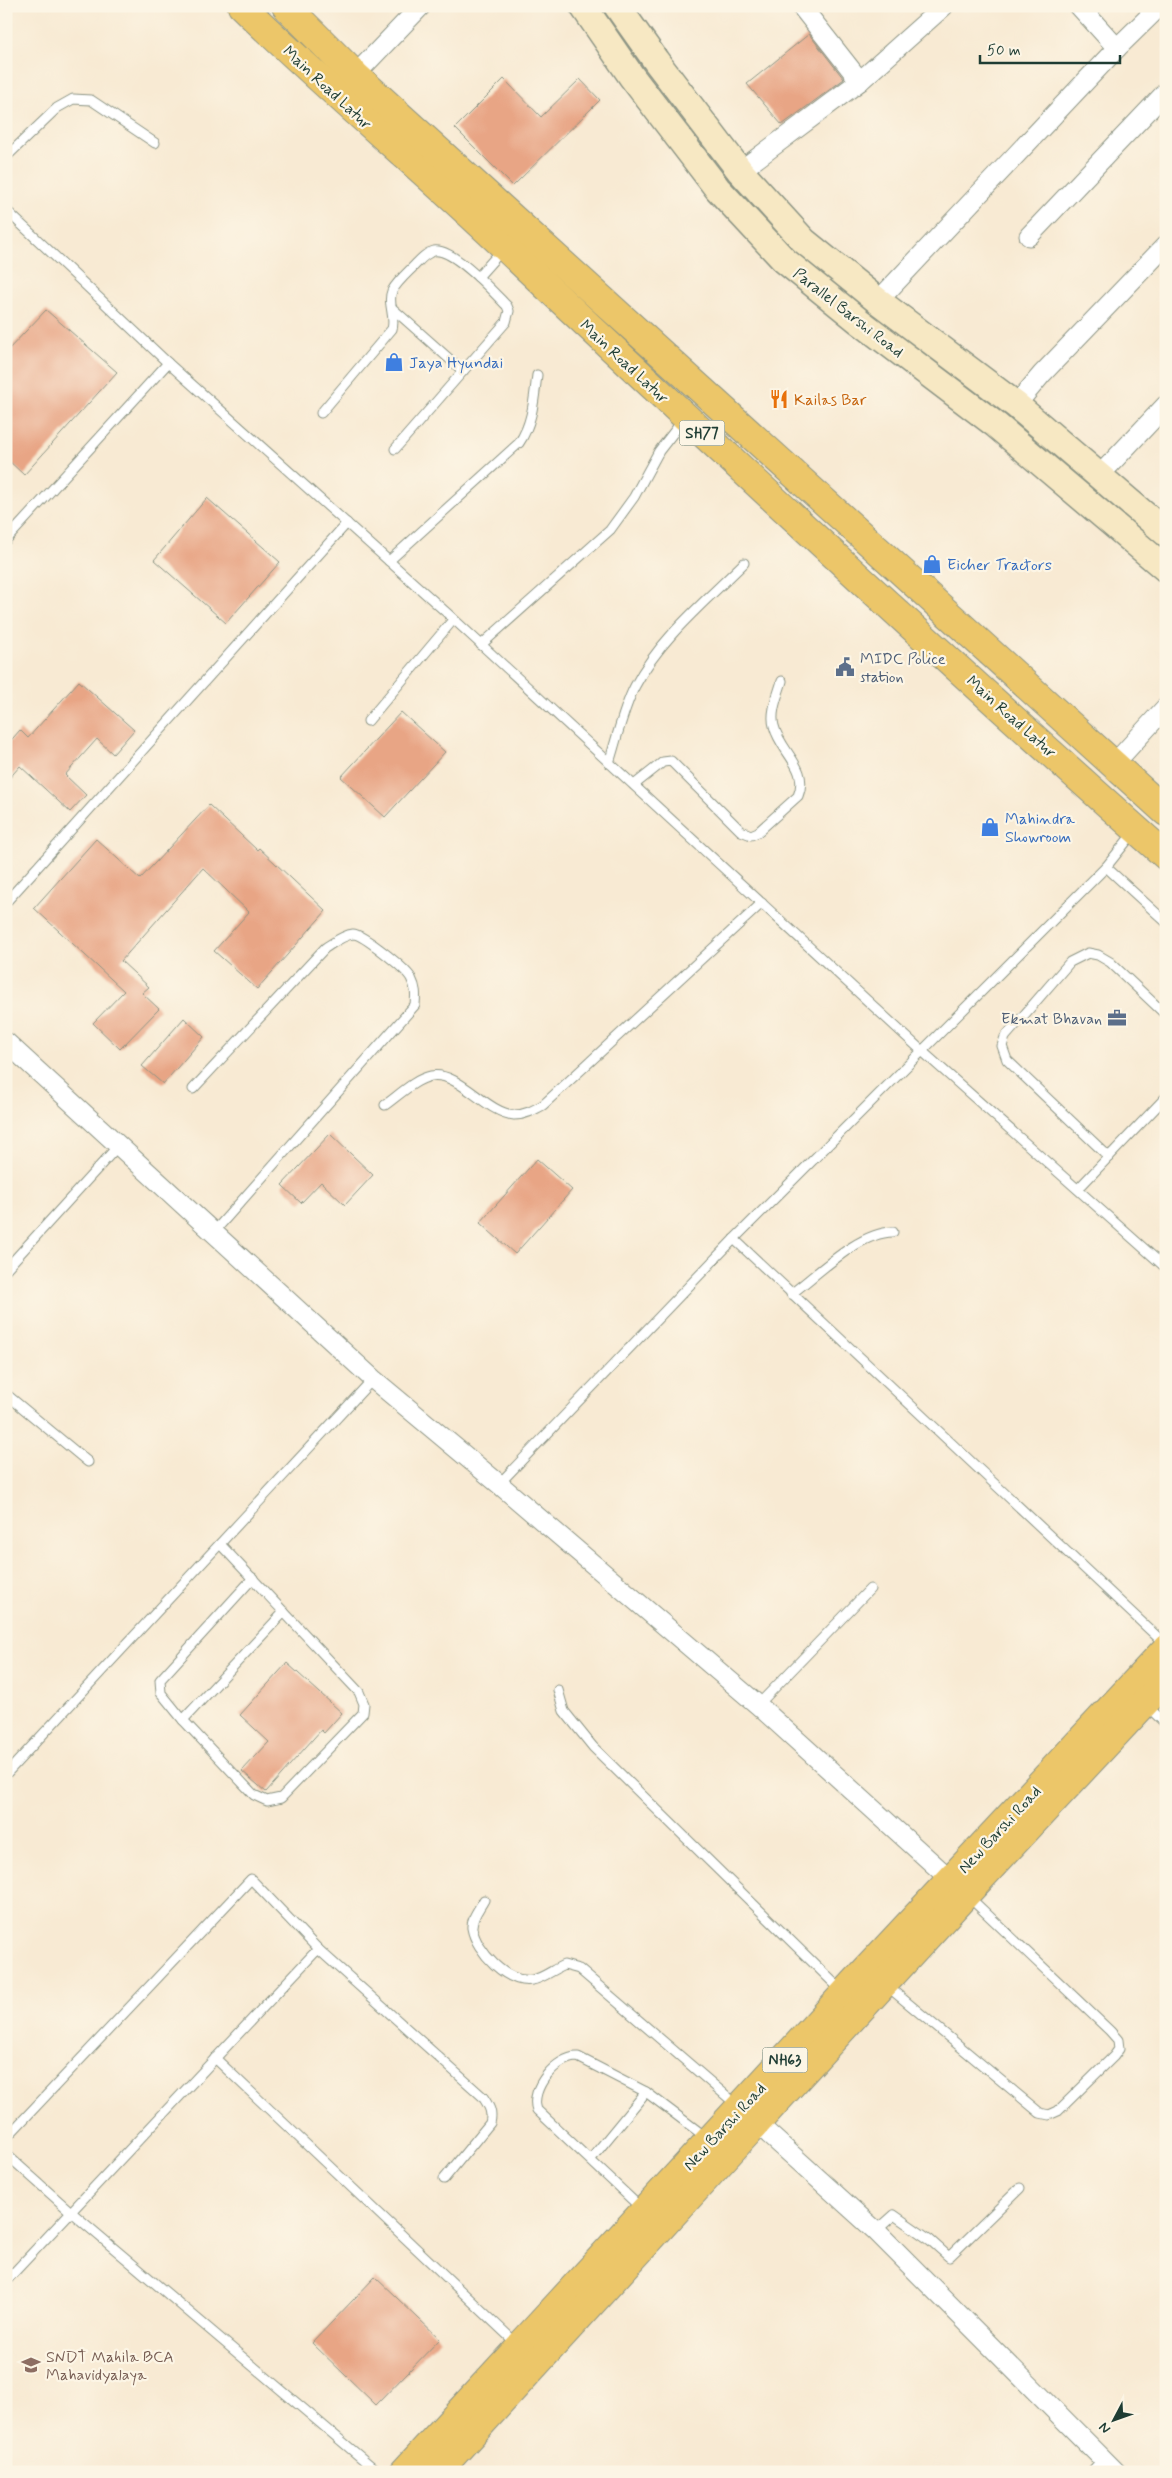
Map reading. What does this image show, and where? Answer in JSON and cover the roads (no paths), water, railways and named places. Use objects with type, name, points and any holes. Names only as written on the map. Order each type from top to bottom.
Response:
[{"type":"main road","name":"Main Road Latur","points":[[242,6],[336,96],[505,246],[685,417],[1166,856]]},
{"type":"main road","name":"Main Road Latur","points":[[286,6],[356,75],[1166,812]]},
{"type":"main road","name":"New Barshi Road","points":[[404,2472],[521,2347],[644,2211],[711,2141],[749,2115],[884,1984],[958,1887],[1166,1647]]},
{"type":"main road","name":"New Barshi Road","points":[[437,2472],[749,2115],[845,1994],[958,1887],[1166,1680]]},
{"type":"street","points":[[356,75],[421,6]]},
{"type":"street","name":"Parallel Barshi Road","points":[[583,6],[632,77],[717,188],[784,260],[859,321],[996,425],[1166,569]]},
{"type":"street","points":[[617,6],[656,61],[740,171],[804,241],[1016,405],[1098,477],[1166,533]]},
{"type":"street","points":[[801,6],[860,81]]},
{"type":"street","points":[[740,171],[860,81],[944,6]]},
{"type":"street","points":[[1079,6],[1117,48]]},
{"type":"street","points":[[878,300],[1117,48],[1160,6]]},
{"type":"street","points":[[1029,236],[1166,92]]},
{"type":"street","points":[[1016,405],[1042,374],[1166,245]]},
{"type":"street","points":[[1098,477],[1166,405]]},
{"type":"street","points":[[1113,764],[1166,707]]},
{"type":"street","points":[[6,1042],[373,1379],[500,1484],[758,1705],[958,1887]]},
{"type":"street","points":[[749,2115],[876,2231],[1096,2465],[1116,2472]]},
{"type":"lane","points":[[6,158],[57,108],[74,99],[90,100],[155,142]]},
{"type":"lane","points":[[6,210],[168,363],[389,561],[922,1051],[1166,1268]]},
{"type":"lane","points":[[478,277],[505,246]]},
{"type":"lane","points":[[321,413],[392,329],[392,292],[396,284],[425,255],[432,252],[446,253],[478,277],[507,306],[509,311],[506,322],[395,449]]},
{"type":"lane","points":[[392,308],[463,371]]},
{"type":"lane","points":[[6,540],[168,363]]},
{"type":"lane","points":[[389,561],[519,443],[527,432],[530,421],[537,375]]},
{"type":"lane","points":[[481,645],[610,530],[634,497],[659,451],[685,417]]},
{"type":"lane","points":[[6,902],[347,523]]},
{"type":"lane","points":[[609,763],[634,688],[645,669],[659,649],[744,563]]},
{"type":"lane","points":[[368,721],[453,620]]},
{"type":"lane","points":[[634,785],[663,762],[671,762],[741,831],[751,835],[758,832],[798,796],[801,789],[800,772],[774,728],[772,717],[782,681]]},
{"type":"lane","points":[[500,1484],[734,1239],[1106,867],[1136,830]]},
{"type":"lane","points":[[1106,867],[1166,922]]},
{"type":"lane","points":[[385,1105],[420,1080],[432,1076],[447,1077],[493,1106],[513,1115],[529,1113],[543,1105],[762,903]]},
{"type":"lane","points":[[193,1089],[325,948],[336,940],[352,934],[363,936],[410,976],[416,991],[415,1005],[213,1233]]},
{"type":"lane","points":[[1109,1157],[1007,1060],[1002,1046],[1005,1037],[1070,962],[1088,953],[1098,955],[1110,962],[1166,1015]]},
{"type":"lane","points":[[1078,1190],[1166,1097]]},
{"type":"lane","points":[[6,1269],[118,1146]]},
{"type":"lane","points":[[791,1294],[862,1241],[884,1232],[893,1232]]},
{"type":"lane","points":[[734,1239],[1166,1647]]},
{"type":"lane","points":[[6,1774],[373,1379]]},
{"type":"lane","points":[[6,1394],[88,1462]]},
{"type":"lane","points":[[220,1544],[253,1578],[359,1692],[364,1704],[363,1712],[281,1798],[266,1801],[254,1795],[183,1720],[161,1693],[160,1680],[253,1578]]},
{"type":"lane","points":[[758,1705],[870,1589]]},
{"type":"lane","points":[[183,1720],[284,1612]]},
{"type":"lane","points":[[558,1690],[564,1711],[593,1747],[845,1994]]},
{"type":"lane","points":[[1144,1703],[1166,1724]]},
{"type":"lane","points":[[6,2138],[251,1878],[318,1949],[483,2097],[490,2107],[492,2115],[490,2123],[444,2179]]},
{"type":"lane","points":[[884,1984],[1040,2113],[1049,2114],[1058,2111],[1114,2056],[1119,2049],[1118,2040],[1110,2031],[958,1887]]},
{"type":"lane","points":[[484,1900],[473,1920],[472,1928],[477,1940],[490,1959],[507,1975],[519,1980],[533,1980],[564,1965],[579,1969],[749,2115]]},
{"type":"lane","points":[[6,2281],[318,1949]]},
{"type":"lane","points":[[644,2211],[537,2110],[534,2101],[539,2086],[564,2058],[578,2057],[646,2092],[711,2141]]},
{"type":"lane","points":[[215,2058],[521,2347]]},
{"type":"lane","points":[[591,2159],[646,2092]]},
{"type":"lane","points":[[6,2154],[71,2212],[378,2472]]},
{"type":"lane","points":[[876,2231],[894,2215],[930,2240],[949,2257],[1020,2188]]},
{"type":"place","name":"Jaya Hyundai","points":[[394,362]]},
{"type":"place","name":"Kailas Bar","points":[[779,399]]},
{"type":"place","name":"Eicher Tractors","points":[[932,564]]},
{"type":"place","name":"MIDC Police station","points":[[845,667]]},
{"type":"place","name":"Mahindra Showroom","points":[[990,827]]},
{"type":"place","name":"Ekmat Bhavan","points":[[1117,1018]]},
{"type":"place","name":"SNDT Mahila BCA Mahavidyalaya","points":[[31,2365]]}]
